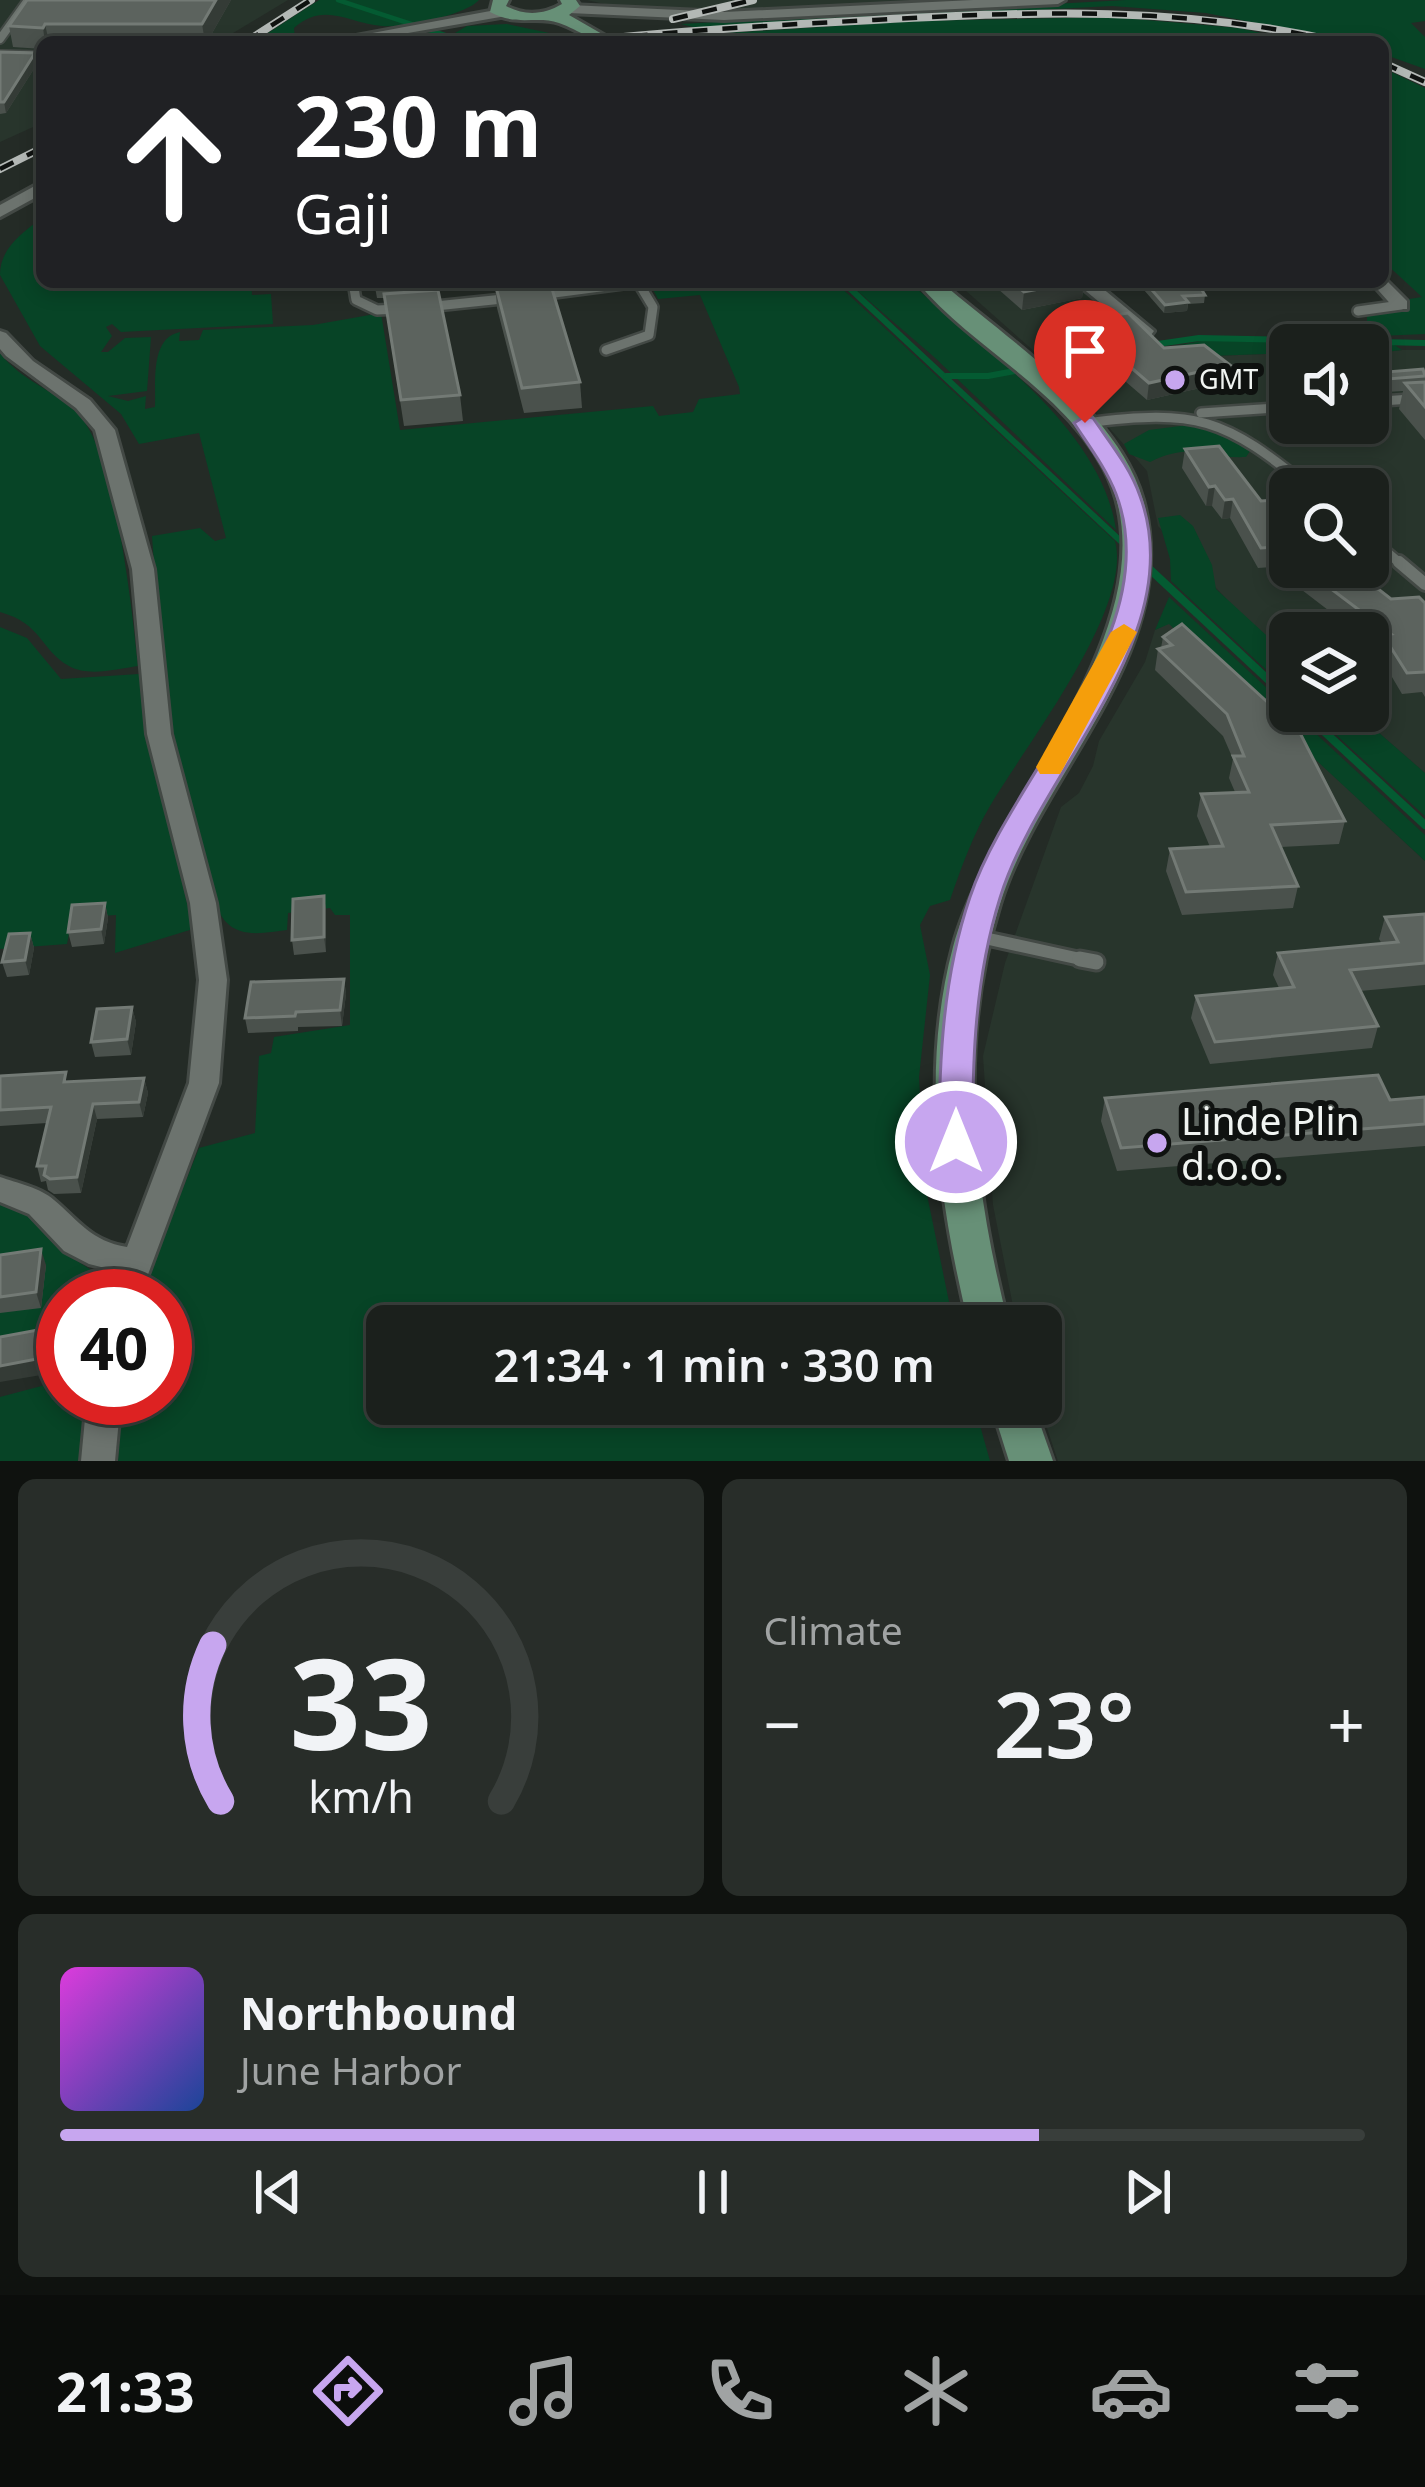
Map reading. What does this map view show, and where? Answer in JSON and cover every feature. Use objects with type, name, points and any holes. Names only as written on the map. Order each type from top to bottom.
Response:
[{"type":"street","points":[[383,36],[458,22],[501,6],[521,18],[564,8],[724,16],[1058,0]]},
{"type":"street","points":[[564,8],[599,36]]},
{"type":"street","points":[[0,212],[36,191]]},
{"type":"street","points":[[935,288],[1085,423],[1122,481],[1137,536],[1136,587],[1117,650],[1009,842],[973,935],[956,1071],[956,1142],[972,1266],[983,1305]]},
{"type":"street","points":[[1091,288],[1145,331]]},
{"type":"street","points":[[1386,288],[1401,304]]},
{"type":"street","points":[[0,337],[19,364],[94,412],[105,430],[143,568],[159,734],[203,903],[213,980],[204,1083],[134,1269]]},
{"type":"street","points":[[0,1189],[40,1205],[87,1249],[137,1262]]},
{"type":"street","points":[[98,1461],[101,1425]]},
{"type":"street","points":[[1019,1425],[1031,1461]]},
{"type":"lane","points":[[0,39],[28,0]]},
{"type":"lane","points":[[0,55],[36,56]]},
{"type":"lane","points":[[353,288],[364,307],[387,310],[574,288]]},
{"type":"lane","points":[[606,350],[649,335],[657,314],[643,288]]},
{"type":"lane","points":[[1358,311],[1401,304]]},
{"type":"lane","points":[[1389,401],[1425,398]]},
{"type":"lane","points":[[1085,423],[1269,408]]},
{"type":"lane","points":[[1187,413],[1232,427],[1284,468]]},
{"type":"lane","points":[[1389,554],[1425,584]]},
{"type":"lane","points":[[973,935],[1096,962]]},
{"type":"shaded area","points":[[0,0],[288,0],[228,36],[36,36],[36,126],[0,142]]},
{"type":"shaded area","points":[[587,0],[994,0],[724,12],[622,8]]},
{"type":"shaded area","points":[[963,288],[1083,288],[1150,341],[1046,362]]},
{"type":"shaded area","points":[[1425,350],[1425,773],[1378,732],[1389,732],[1389,612],[1269,612],[1269,640],[1158,526],[1147,471],[1069,382],[1184,357],[1269,354],[1269,444],[1389,444],[1389,352]]},
{"type":"shaded area","points":[[1169,623],[1269,716],[1269,732],[1286,732],[1425,861],[1425,1461],[1058,1461],[1046,1425],[1062,1425],[1062,1305],[1013,1305],[993,1205],[983,1056],[1005,963],[1061,807],[1079,793],[1099,741],[1145,662],[1155,630]]},
{"type":"green space","points":[[319,0],[479,0],[448,15],[404,25],[382,26],[326,15],[305,20],[294,28],[295,36],[263,36]]},
{"type":"green space","points":[[1126,0],[1425,0],[1425,21],[1411,23],[1425,37],[1425,69],[1389,56],[1389,36],[1320,36],[1206,13],[1112,6],[697,28],[681,24]]},
{"type":"green space","points":[[1111,17],[1239,28],[1274,36],[680,36],[913,21]]},
{"type":"green space","points":[[507,24],[563,36],[455,33],[467,26]]},
{"type":"green space","points":[[1389,71],[1425,88],[1425,334],[1389,336],[1389,324],[1367,324],[1367,315],[1408,308],[1403,300],[1422,297],[1389,267]]},
{"type":"green space","points":[[36,223],[36,288],[251,288],[252,295],[271,294],[273,324],[121,332],[112,324],[106,327],[112,336],[101,352],[125,338],[151,337],[147,391],[108,396],[128,401],[146,396],[145,409],[155,407],[159,352],[170,336],[180,332],[179,341],[199,340],[203,330],[313,325],[381,313],[400,430],[653,406],[659,416],[693,412],[699,399],[740,394],[739,387],[700,295],[658,299],[652,288],[841,288],[1115,541],[1116,569],[1093,639],[984,817],[950,900],[930,906],[920,925],[930,975],[919,1077],[925,1185],[950,1305],[366,1305],[366,1425],[980,1425],[990,1461],[118,1461],[120,1425],[192,1425],[192,1269],[151,1269],[199,1148],[255,1133],[259,1056],[271,1053],[274,1037],[350,1025],[350,915],[335,915],[330,908],[288,913],[287,930],[255,933],[232,927],[219,911],[193,830],[175,747],[152,536],[200,528],[215,541],[226,538],[199,433],[139,444],[121,414],[40,346],[0,275],[8,249]]},
{"type":"green space","points":[[854,288],[916,288],[1002,362],[1063,424],[1088,458],[1106,493],[1116,530],[933,356]]},
{"type":"green space","points":[[1269,340],[1269,354],[1184,357],[1069,382],[1055,369],[1201,341]]},
{"type":"green space","points":[[0,353],[70,406],[92,435],[120,534],[138,666],[77,669],[59,660],[25,623],[0,612]]},
{"type":"green space","points":[[1196,424],[1218,428],[1250,451],[1246,457],[1177,453],[1150,462],[1129,454],[1124,444],[1149,430]]},
{"type":"green space","points":[[1180,515],[1193,526],[1212,565],[1216,589],[1269,638],[1269,672],[1171,581],[1158,518]]},
{"type":"green space","points":[[1169,597],[1269,690],[1269,717],[1169,624],[1155,630]]},
{"type":"green space","points":[[0,627],[27,638],[61,679],[139,674],[147,733],[193,929],[115,953],[116,915],[72,918],[67,944],[0,949]]},
{"type":"green space","points":[[1286,732],[1314,732],[1425,835],[1425,861]]},
{"type":"green space","points":[[1333,732],[1378,732],[1425,773],[1425,816]]},
{"type":"green space","points":[[0,1199],[47,1222],[60,1250],[90,1269],[36,1269],[36,1343],[0,1349]]},
{"type":"green space","points":[[36,1387],[36,1425],[87,1425],[82,1461],[0,1461],[0,1397]]},
{"type":"building","points":[[27,0],[216,0],[202,24],[9,26]]},
{"type":"building","points":[[0,52],[35,53],[4,102],[0,102]]},
{"type":"building","points":[[496,288],[552,288],[580,382],[522,388]]},
{"type":"building","points":[[1150,288],[1201,288],[1205,295],[1183,296],[1188,302],[1165,305]]},
{"type":"building","points":[[438,290],[460,395],[401,400],[384,294]]},
{"type":"building","points":[[1128,313],[1164,348],[1204,345],[1230,365],[1149,383],[1077,321]]},
{"type":"building","points":[[1423,369],[1425,376],[1389,379],[1389,372]]},
{"type":"building","points":[[1425,382],[1425,407],[1405,383]]},
{"type":"building","points":[[1219,446],[1261,501],[1269,500],[1269,547],[1261,548],[1233,499],[1225,500],[1215,486],[1209,487],[1185,449]]},
{"type":"building","points":[[1330,588],[1377,588],[1391,599],[1419,597],[1425,603],[1425,672],[1407,673],[1389,644],[1389,612],[1362,612]]},
{"type":"building","points":[[1182,624],[1269,704],[1269,732],[1300,732],[1345,821],[1271,825],[1298,886],[1186,892],[1170,849],[1223,846],[1201,794],[1249,792],[1233,756],[1244,756],[1227,714],[1158,649],[1172,645],[1163,637]]},
{"type":"building","points":[[324,896],[324,937],[292,940],[293,899]]},
{"type":"building","points":[[105,903],[101,929],[68,932],[72,905]]},
{"type":"building","points":[[1425,914],[1425,963],[1350,970],[1378,1026],[1215,1042],[1196,996],[1294,987],[1278,953],[1398,942],[1385,917]]},
{"type":"building","points":[[30,933],[25,960],[2,962],[9,934]]},
{"type":"building","points":[[344,979],[340,1010],[245,1018],[251,982]]},
{"type":"building","points":[[132,1007],[127,1039],[91,1042],[97,1009]]},
{"type":"building","points":[[66,1072],[64,1082],[144,1078],[139,1102],[93,1104],[77,1177],[50,1179],[44,1175],[46,1166],[37,1166],[51,1107],[0,1110],[0,1076]]},
{"type":"building","points":[[1378,1075],[1390,1100],[1425,1097],[1425,1124],[1121,1148],[1105,1098]]},
{"type":"building","points":[[41,1249],[36,1292],[0,1297],[0,1255]]},
{"type":"building","points":[[36,1330],[36,1359],[0,1366],[0,1337]]},
{"type":"waterway","points":[[338,0],[448,36]]},
{"type":"waterway","points":[[849,288],[1127,547]]},
{"type":"waterway","points":[[1151,345],[1199,338],[1425,343]]},
{"type":"waterway","points":[[946,376],[988,376],[1101,355]]},
{"type":"waterway","points":[[1142,562],[1269,680]]},
{"type":"waterway","points":[[1325,732],[1425,825]]},
{"type":"railway","points":[[255,36],[311,0]]},
{"type":"railway","points":[[673,19],[753,0]]},
{"type":"railway","points":[[641,36],[1050,14],[1166,17],[1310,36]]},
{"type":"railway","points":[[1389,66],[1425,82]]},
{"type":"railway","points":[[0,169],[36,151]]},
{"type":"slow traffic","points":[[1050,767],[1124,632]]},
{"type":"place","name":"GMT","points":[[1175,380]]},
{"type":"place","name":"Linde Plin d.o.o.","points":[[1157,1143]]},
{"type":"route","points":[[956,1142],[964,982],[985,896],[1009,842],[1117,650],[1136,587],[1137,536],[1130,497],[1085,423]]}]
